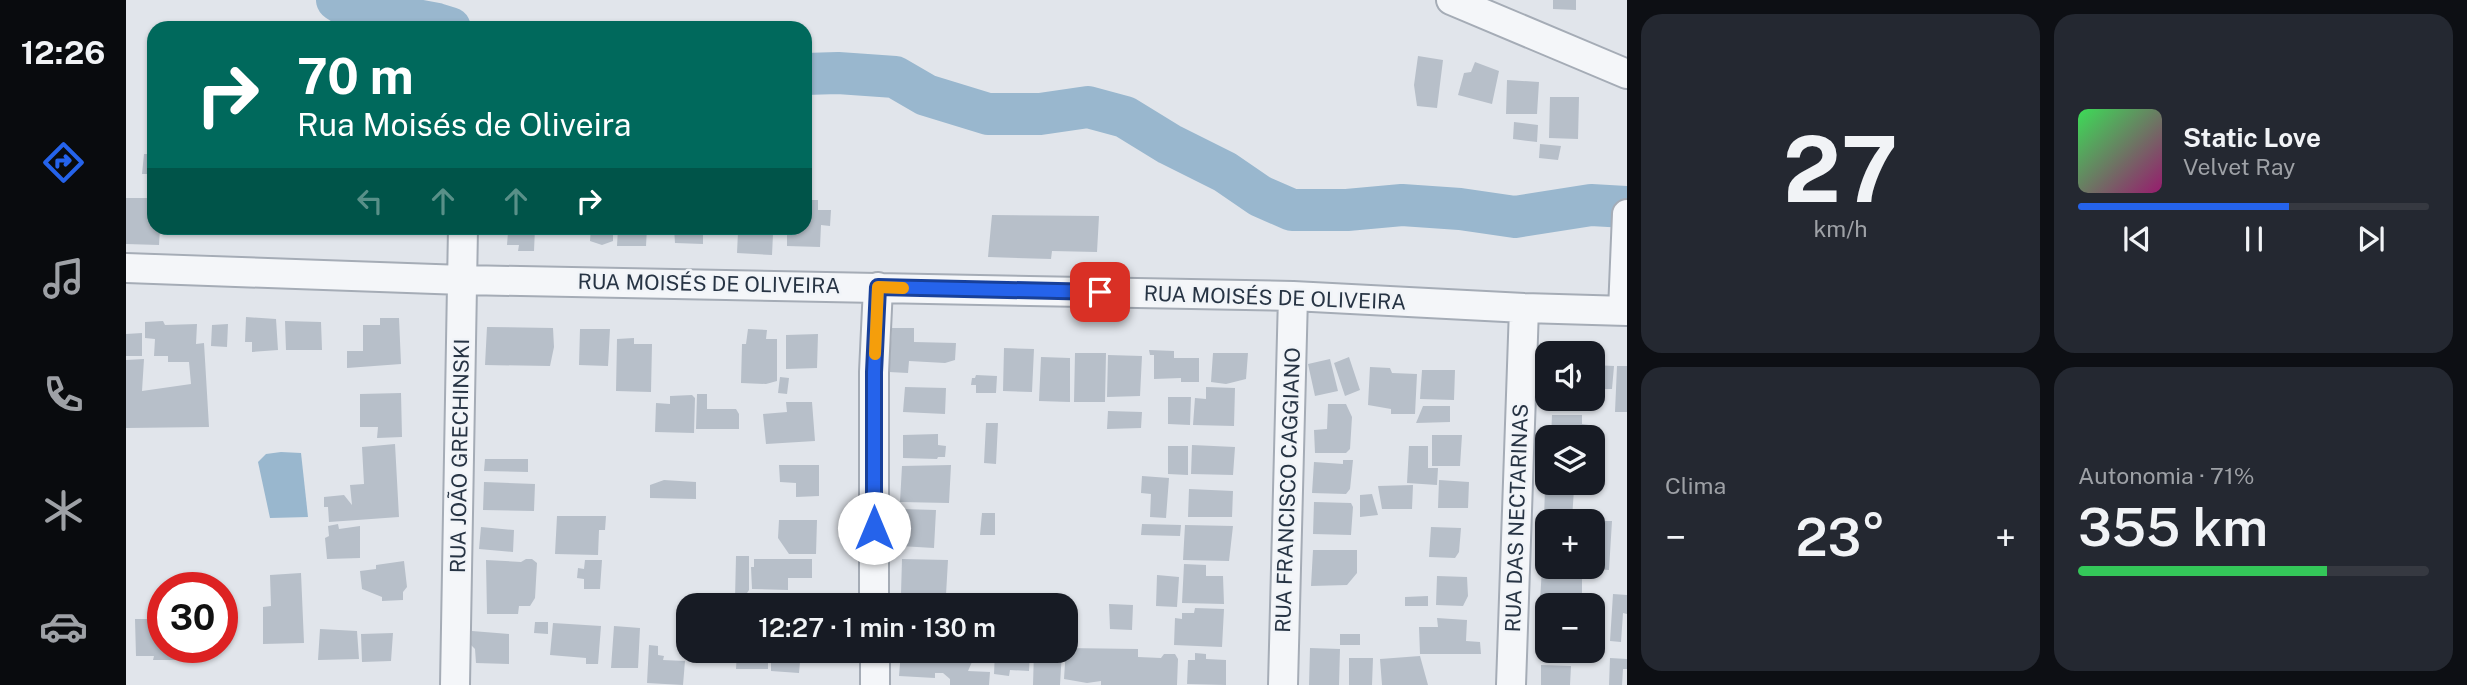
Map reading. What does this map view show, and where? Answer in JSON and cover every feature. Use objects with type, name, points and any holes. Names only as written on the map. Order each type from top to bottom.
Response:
[{"type":"street","points":[[1451,0],[1627,74]]},
{"type":"street","points":[[1625,311],[1627,214]]},
{"type":"street","name":"RUA JOÃO GRECHINSKI","points":[[455,685],[463,235]]},
{"type":"street","name":"RUA MOISÉS DE OLIVEIRA","points":[[126,268],[463,280],[1293,296],[1625,311]]},
{"type":"street","points":[[874,593],[874,372],[878,287]]},
{"type":"street","name":"RUA FRANCISCO CAGGIANO","points":[[1283,685],[1293,296]]},
{"type":"street","name":"RUA DAS NECTARINAS","points":[[1511,685],[1524,308]]},
{"type":"street","points":[[875,663],[875,685]]},
{"type":"water","points":[[301,453],[308,517],[270,518],[258,462],[266,454]]},
{"type":"building","points":[[1553,0],[1576,0],[1576,10],[1553,9]]},
{"type":"building","points":[[1418,56],[1443,60],[1437,108],[1417,106],[1414,85]]},
{"type":"building","points":[[1475,62],[1499,71],[1492,104],[1458,95],[1464,73],[1471,72]]},
{"type":"building","points":[[1507,80],[1539,82],[1537,114],[1506,114]]},
{"type":"building","points":[[1550,97],[1579,97],[1578,139],[1549,138]]},
{"type":"building","points":[[1514,122],[1538,125],[1537,142],[1513,139]]},
{"type":"building","points":[[1540,144],[1561,146],[1558,160],[1539,158]]},
{"type":"building","points":[[144,154],[147,154],[147,174],[142,174]]},
{"type":"building","points":[[126,198],[147,198],[147,235],[160,235],[159,245],[126,244]]},
{"type":"building","points":[[812,200],[818,200],[818,210],[831,210],[830,226],[821,225],[820,247],[787,246],[787,235],[812,235]]},
{"type":"building","points":[[992,215],[1099,216],[1097,252],[1052,251],[1051,259],[988,257]]},
{"type":"building","points":[[508,235],[535,235],[534,251],[518,251],[519,245],[507,245]]},
{"type":"building","points":[[590,235],[613,235],[613,241],[602,245],[590,241]]},
{"type":"building","points":[[618,235],[647,235],[646,246],[617,246]]},
{"type":"building","points":[[674,235],[703,235],[703,244],[675,243]]},
{"type":"building","points":[[738,235],[773,235],[772,255],[737,253]]},
{"type":"building","points":[[246,317],[276,319],[278,350],[252,352],[252,342],[245,342]]},
{"type":"building","points":[[380,318],[399,318],[401,364],[347,368],[347,351],[363,351],[363,325],[380,325]]},
{"type":"building","points":[[163,321],[165,325],[197,324],[196,344],[204,343],[209,427],[126,428],[126,360],[144,359],[142,391],[191,384],[189,362],[168,362],[168,356],[154,356],[155,339],[145,338],[145,322]]},
{"type":"building","points":[[285,321],[321,322],[322,350],[286,350]]},
{"type":"building","points":[[228,324],[227,347],[211,346],[212,325]]},
{"type":"building","points":[[487,327],[553,328],[554,347],[550,366],[485,365]]},
{"type":"building","points":[[892,328],[914,328],[914,342],[956,343],[955,360],[945,363],[909,361],[908,373],[889,372]]},
{"type":"building","points":[[580,329],[610,329],[608,366],[579,365]]},
{"type":"building","points":[[748,329],[767,330],[766,339],[777,339],[777,381],[766,384],[741,383],[742,344],[746,344]]},
{"type":"building","points":[[142,333],[142,356],[126,356],[126,334]]},
{"type":"building","points":[[818,334],[817,368],[786,369],[786,335]]},
{"type":"building","points":[[634,338],[634,344],[652,344],[651,392],[616,391],[617,339]]},
{"type":"building","points":[[1004,348],[1034,349],[1032,392],[1003,391]]},
{"type":"building","points":[[1149,350],[1174,351],[1174,358],[1199,358],[1199,382],[1181,382],[1181,378],[1154,379],[1154,355],[1150,355]]},
{"type":"building","points":[[1075,353],[1106,353],[1105,402],[1074,402]]},
{"type":"building","points":[[1213,353],[1248,353],[1246,379],[1226,384],[1211,382]]},
{"type":"building","points":[[1108,355],[1142,356],[1140,396],[1107,397]]},
{"type":"building","points":[[1041,357],[1070,358],[1070,402],[1039,401]]},
{"type":"building","points":[[1349,357],[1360,390],[1345,396],[1334,363]]},
{"type":"building","points":[[1330,359],[1338,391],[1315,396],[1308,364]]},
{"type":"building","points":[[1605,366],[1614,366],[1612,389],[1605,389]]},
{"type":"building","points":[[1617,366],[1627,366],[1627,412],[1615,412]]},
{"type":"building","points":[[1370,367],[1390,368],[1392,373],[1417,374],[1415,414],[1391,414],[1391,409],[1368,405]]},
{"type":"building","points":[[1422,370],[1455,370],[1454,400],[1420,399]]},
{"type":"building","points":[[976,375],[997,376],[996,393],[976,393],[976,385],[971,385],[972,378]]},
{"type":"building","points":[[780,377],[789,378],[787,394],[778,393]]},
{"type":"building","points":[[905,387],[946,388],[945,414],[903,412]]},
{"type":"building","points":[[1206,387],[1235,388],[1234,426],[1193,425],[1195,398],[1206,399]]},
{"type":"building","points":[[401,393],[402,437],[377,438],[378,427],[360,427],[360,394]]},
{"type":"building","points":[[697,394],[707,394],[707,409],[736,409],[739,414],[739,429],[696,429]]},
{"type":"building","points":[[692,395],[695,398],[694,433],[655,432],[656,403],[670,404],[670,396]]},
{"type":"building","points":[[1168,397],[1191,397],[1190,425],[1168,424]]},
{"type":"building","points":[[786,402],[812,402],[815,441],[766,444],[763,414],[787,412]]},
{"type":"building","points":[[1328,404],[1346,404],[1352,417],[1350,449],[1346,453],[1315,453],[1314,430],[1327,429]]},
{"type":"building","points":[[1423,406],[1450,406],[1450,422],[1416,423]]},
{"type":"building","points":[[1108,411],[1142,412],[1141,428],[1107,429]]},
{"type":"building","points":[[1552,415],[1582,415],[1582,424],[1589,425],[1552,425]]},
{"type":"building","points":[[986,423],[998,423],[996,464],[984,463]]},
{"type":"building","points":[[938,434],[938,445],[946,446],[945,457],[903,458],[903,435]]},
{"type":"building","points":[[1432,435],[1462,435],[1460,466],[1432,466]]},
{"type":"building","points":[[395,444],[399,517],[329,522],[324,497],[344,495],[352,505],[350,485],[364,484],[362,447]]},
{"type":"building","points":[[1192,445],[1235,447],[1233,475],[1191,474]]},
{"type":"building","points":[[1168,446],[1188,446],[1188,475],[1168,474]]},
{"type":"building","points":[[1409,446],[1428,446],[1428,468],[1438,468],[1437,485],[1407,483]]},
{"type":"building","points":[[485,459],[528,459],[528,472],[484,471]]},
{"type":"building","points":[[1343,460],[1353,460],[1350,489],[1346,494],[1312,493],[1314,462],[1343,464]]},
{"type":"building","points":[[779,465],[819,465],[819,496],[796,497],[796,483],[780,482]]},
{"type":"building","points":[[951,465],[949,503],[900,502],[902,466]]},
{"type":"building","points":[[1142,476],[1169,478],[1166,518],[1150,517],[1151,494],[1141,493]]},
{"type":"building","points":[[664,480],[696,482],[696,499],[650,498],[650,485]]},
{"type":"building","points":[[1439,480],[1469,482],[1468,508],[1438,508]]},
{"type":"building","points":[[484,482],[535,484],[534,511],[483,510]]},
{"type":"building","points":[[1413,485],[1412,509],[1382,509],[1378,486]]},
{"type":"building","points":[[1189,489],[1233,491],[1232,517],[1188,517]]},
{"type":"building","points":[[1372,494],[1378,515],[1360,517],[1360,495]]},
{"type":"building","points":[[1545,495],[1574,495],[1573,509],[1544,509]]},
{"type":"building","points":[[1314,502],[1351,503],[1351,535],[1313,534]]},
{"type":"building","points":[[902,509],[936,510],[934,548],[900,546]]},
{"type":"building","points":[[982,513],[995,513],[995,535],[980,535]]},
{"type":"building","points":[[557,516],[606,516],[605,530],[599,530],[598,555],[555,554]]},
{"type":"building","points":[[779,520],[817,520],[816,554],[789,554],[778,538]]},
{"type":"building","points":[[1605,521],[1612,521],[1609,570],[1605,570]]},
{"type":"building","points":[[338,524],[339,529],[360,526],[360,558],[327,559],[325,538],[329,536],[328,526]]},
{"type":"building","points":[[1142,524],[1181,525],[1180,536],[1141,535]]},
{"type":"building","points":[[1185,525],[1233,526],[1229,561],[1183,560]]},
{"type":"building","points":[[481,527],[514,530],[513,552],[479,549]]},
{"type":"building","points":[[1431,527],[1461,528],[1459,552],[1455,558],[1429,557]]},
{"type":"building","points":[[1313,550],[1357,550],[1357,573],[1347,585],[1311,586]]},
{"type":"building","points":[[736,556],[749,556],[749,590],[747,593],[735,593]]},
{"type":"building","points":[[526,559],[537,563],[535,598],[530,606],[519,606],[518,614],[487,614],[486,560],[521,562]]},
{"type":"building","points":[[754,559],[812,559],[812,578],[788,578],[788,590],[752,589],[751,567],[754,567]]},
{"type":"building","points":[[902,559],[948,560],[946,593],[901,593]]},
{"type":"building","points":[[585,560],[602,560],[600,589],[584,589],[584,579],[577,578],[578,568],[584,569]]},
{"type":"building","points":[[404,561],[407,587],[403,592],[403,600],[382,601],[382,597],[362,589],[360,571],[376,569],[376,565]]},
{"type":"building","points":[[1184,564],[1206,565],[1206,576],[1223,576],[1224,604],[1182,603]]},
{"type":"building","points":[[301,573],[304,643],[263,644],[263,607],[271,606],[270,575]]},
{"type":"building","points":[[1157,575],[1179,577],[1177,607],[1156,606]]},
{"type":"building","points":[[1437,576],[1467,577],[1468,596],[1463,606],[1436,605]]},
{"type":"building","points":[[1541,579],[1582,579],[1582,593],[1541,593]]},
{"type":"building","points":[[1613,594],[1627,595],[1627,614],[1623,613],[1621,642],[1610,641]]},
{"type":"building","points":[[1428,596],[1428,606],[1405,606],[1405,597]]},
{"type":"building","points":[[1109,604],[1133,605],[1132,630],[1110,629]]},
{"type":"building","points":[[1195,608],[1224,609],[1222,647],[1174,645],[1175,618],[1182,619],[1182,613],[1194,613]]},
{"type":"building","points":[[1437,618],[1467,620],[1466,641],[1480,642],[1481,654],[1420,654],[1419,627],[1438,627]]},
{"type":"building","points":[[135,619],[147,619],[147,656],[136,656]]},
{"type":"building","points":[[535,622],[548,622],[548,634],[534,633]]},
{"type":"building","points":[[553,623],[601,626],[598,664],[586,664],[586,658],[550,655]]},
{"type":"building","points":[[614,626],[640,628],[638,668],[611,668]]},
{"type":"building","points":[[320,629],[357,631],[359,659],[318,660]]},
{"type":"building","points":[[472,631],[509,634],[509,664],[476,663],[475,649],[471,645]]},
{"type":"building","points":[[393,633],[391,661],[362,662],[361,634]]},
{"type":"building","points":[[1340,634],[1360,634],[1360,645],[1340,645]]},
{"type":"building","points":[[649,645],[658,646],[658,655],[664,656],[663,660],[685,663],[683,685],[647,683]]},
{"type":"building","points":[[1078,648],[1138,649],[1138,657],[1161,658],[1164,654],[1175,654],[1178,659],[1177,685],[1101,685],[1101,681],[1087,683],[1064,679],[1065,663],[1078,663]]},
{"type":"building","points":[[1310,648],[1340,649],[1339,685],[1309,685]]},
{"type":"building","points":[[1195,653],[1206,654],[1206,659],[1226,660],[1226,685],[1187,684],[1188,660],[1195,660]]},
{"type":"building","points":[[1420,656],[1428,685],[1382,685],[1380,659]]},
{"type":"building","points":[[1349,658],[1373,658],[1372,685],[1349,685]]},
{"type":"building","points":[[1610,658],[1627,659],[1622,685],[1609,685]]},
{"type":"building","points":[[736,663],[768,663],[768,669],[736,669]]},
{"type":"building","points":[[771,663],[800,663],[799,673],[771,671]]},
{"type":"building","points":[[900,663],[972,663],[968,671],[990,672],[989,685],[950,685],[950,679],[943,673],[935,673],[935,678],[899,676]]},
{"type":"building","points":[[994,663],[1029,663],[1029,671],[1010,670],[1009,676],[994,674]]},
{"type":"building","points":[[1034,663],[1061,663],[1060,685],[1033,685]]},
{"type":"building","points":[[1541,665],[1571,666],[1570,685],[1541,685]]},
{"type":"waterway","points":[[337,0],[348,7],[421,21]]},
{"type":"waterway","points":[[812,74],[895,77],[926,95],[988,114],[1040,114],[1088,107],[1125,117],[1169,144],[1225,172],[1260,196],[1292,210],[1347,210],[1402,205],[1460,209],[1515,217],[1591,205],[1627,207]]},
{"type":"slow traffic","points":[[875,354],[878,287],[903,288]]},
{"type":"route","points":[[874,528],[874,372],[878,287],[1100,292]]}]
